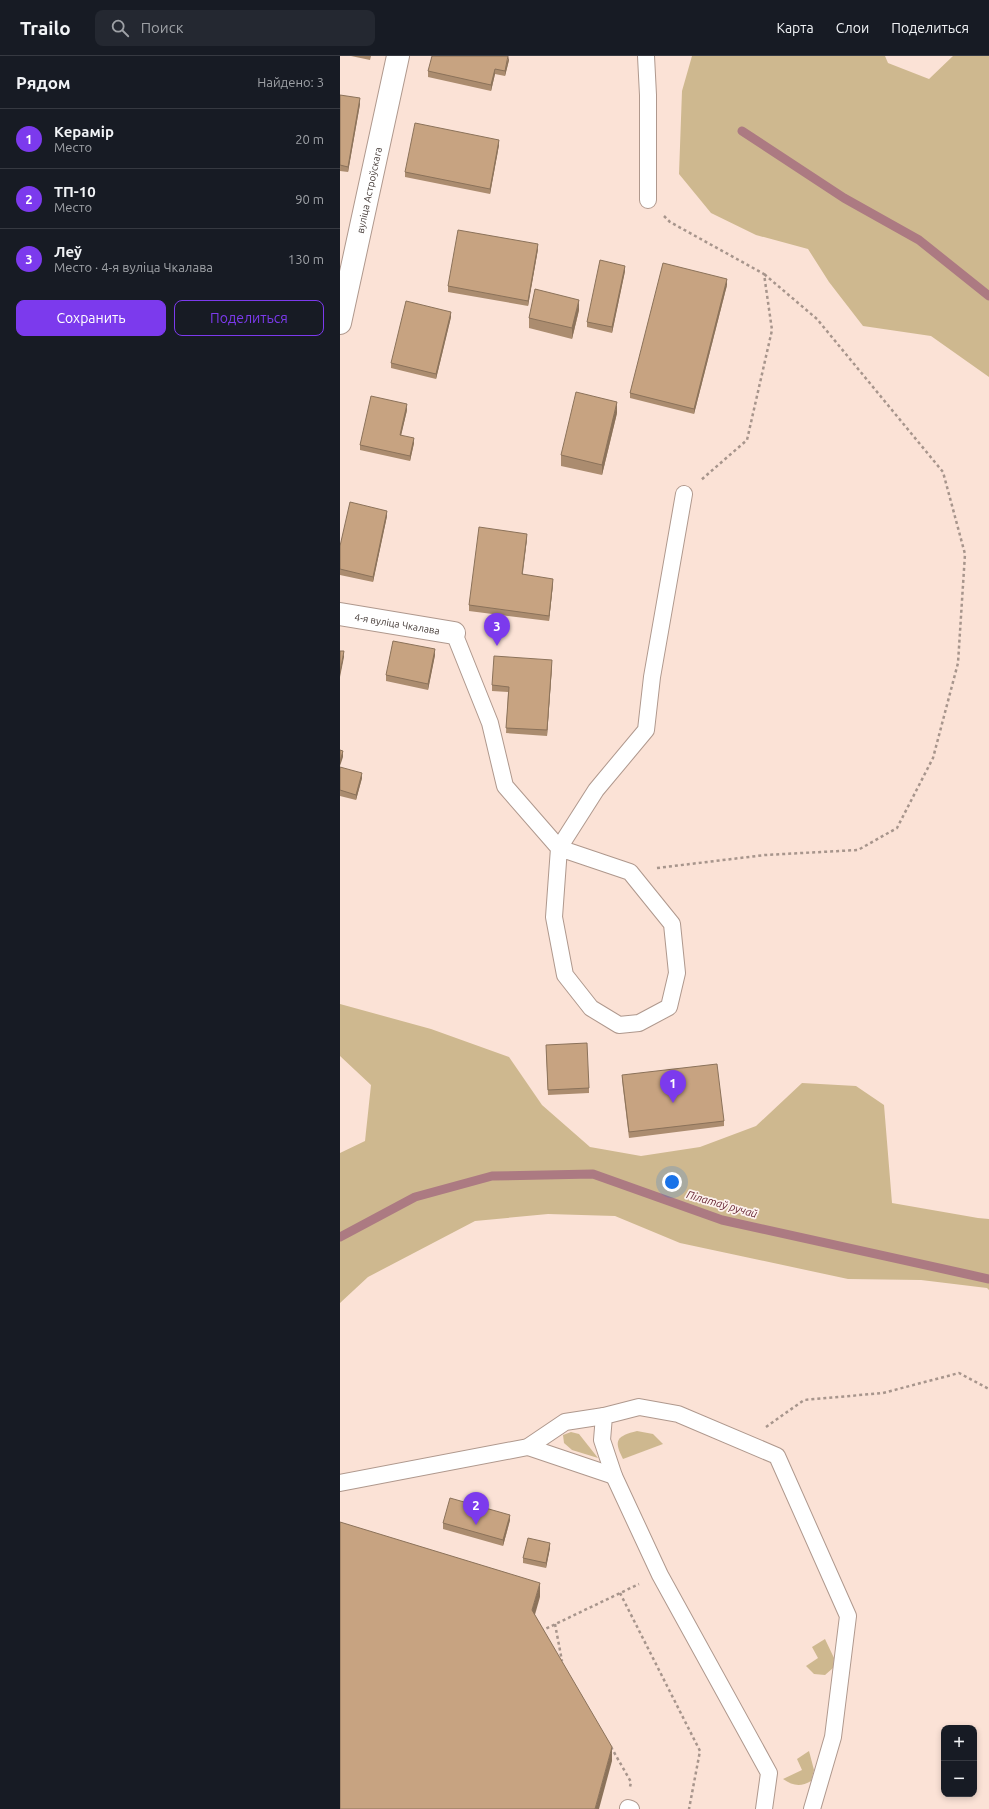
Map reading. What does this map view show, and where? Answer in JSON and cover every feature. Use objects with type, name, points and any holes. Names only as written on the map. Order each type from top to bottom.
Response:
[{"type":"street","name":"вуліца Астроўскага","points":[[340,323],[398,56]]},
{"type":"street","name":"4-я вуліца Чкалава","points":[[340,614],[454,633]]},
{"type":"lane","points":[[646,56],[648,200]]},
{"type":"lane","points":[[454,633],[490,723],[505,786],[559,848],[630,872],[672,924],[677,973],[669,1008],[639,1023],[619,1024],[591,1008],[565,975],[554,918],[559,848],[596,790],[646,730],[652,677],[684,494]]},
{"type":"lane","points":[[340,1483],[528,1447],[565,1422],[604,1416],[639,1407],[678,1414],[777,1456],[848,1616],[833,1736],[812,1809]]},
{"type":"lane","points":[[604,1416],[602,1440],[614,1476],[660,1575],[769,1773],[764,1809]]},
{"type":"lane","points":[[528,1447],[614,1476]]},
{"type":"path","points":[[630,872],[765,856],[858,850],[897,828],[934,758],[958,663],[965,554],[943,472],[817,319],[764,274],[670,222],[648,200]]},
{"type":"path","points":[[684,494],[747,440],[772,330],[764,274]]},
{"type":"path","points":[[745,1443],[804,1400],[883,1393],[959,1373],[989,1389]]},
{"type":"path","points":[[536,1633],[660,1575]]},
{"type":"path","points":[[620,1593],[700,1751],[689,1809]]},
{"type":"path","points":[[555,1624],[561,1661],[565,1668]]},
{"type":"path","points":[[608,1742],[631,1782],[629,1808]]},
{"type":"shaded area","points":[[692,56],[885,56],[888,63],[929,79],[953,56],[989,56],[989,377],[931,336],[863,326],[829,282],[808,249],[756,235],[711,213],[679,174],[682,91]]},
{"type":"shaded area","points":[[340,1004],[431,1029],[509,1057],[542,1105],[590,1147],[641,1156],[700,1147],[756,1126],[802,1083],[856,1086],[884,1105],[892,1203],[989,1219],[989,1290],[987,1288],[921,1280],[848,1279],[680,1243],[615,1216],[548,1214],[475,1221],[368,1277],[340,1303],[340,1153],[365,1141],[371,1085],[340,1056]]},
{"type":"shaded area","points":[[637,1431],[653,1434],[663,1444],[623,1459],[618,1447],[619,1440],[625,1435]]},
{"type":"shaded area","points":[[571,1432],[579,1434],[598,1458],[572,1450],[564,1443],[563,1435]]},
{"type":"shaded area","points":[[825,1639],[834,1658],[833,1668],[825,1675],[814,1674],[806,1666],[818,1658],[812,1647]]},
{"type":"shaded area","points":[[809,1751],[814,1770],[811,1781],[797,1785],[783,1779],[802,1770],[797,1759]]},
{"type":"building","points":[[432,56],[508,56],[505,71],[495,69],[491,85],[428,71]]},
{"type":"building","points":[[340,95],[360,98],[348,167],[340,165]]},
{"type":"building","points":[[415,123],[499,140],[490,189],[405,172]]},
{"type":"building","points":[[458,230],[538,244],[528,301],[448,286]]},
{"type":"building","points":[[600,260],[625,266],[612,327],[587,322]]},
{"type":"building","points":[[663,263],[727,279],[694,409],[630,393]]},
{"type":"building","points":[[535,289],[579,300],[572,328],[529,318]]},
{"type":"building","points":[[406,301],[451,312],[436,374],[391,363]]},
{"type":"building","points":[[576,392],[617,402],[602,465],[561,455]]},
{"type":"building","points":[[371,396],[407,404],[400,435],[414,438],[410,456],[360,445]]},
{"type":"building","points":[[350,502],[387,511],[373,577],[340,569],[340,546]]},
{"type":"building","points":[[479,527],[527,534],[522,574],[553,579],[549,616],[469,605]]},
{"type":"building","points":[[393,641],[435,649],[428,684],[386,675]]},
{"type":"building","points":[[340,651],[344,651],[340,672]]},
{"type":"building","points":[[494,656],[552,660],[547,730],[506,728],[509,687],[492,685]]},
{"type":"building","points":[[340,750],[343,751],[340,761]]},
{"type":"building","points":[[340,767],[362,773],[356,795],[340,790]]},
{"type":"building","points":[[587,1043],[589,1088],[548,1090],[546,1045]]},
{"type":"building","points":[[717,1064],[724,1121],[629,1132],[622,1075]]},
{"type":"building","points":[[450,1498],[510,1515],[503,1540],[443,1523]]},
{"type":"building","points":[[340,1522],[540,1583],[532,1610],[612,1747],[595,1809],[340,1809]]},
{"type":"building","points":[[528,1538],[550,1543],[546,1563],[523,1558]]},
{"type":"waterway","points":[[742,131],[844,198],[919,240],[989,296]]},
{"type":"waterway","name":"Пілатаў ручай","points":[[340,1237],[415,1197],[492,1176],[593,1174],[722,1220],[989,1279]]},
{"type":"place","name":"Леў","points":[[497,646]]},
{"type":"place","name":"Керамір","points":[[673,1103]]},
{"type":"place","name":"ТП-10","points":[[476,1525]]}]
